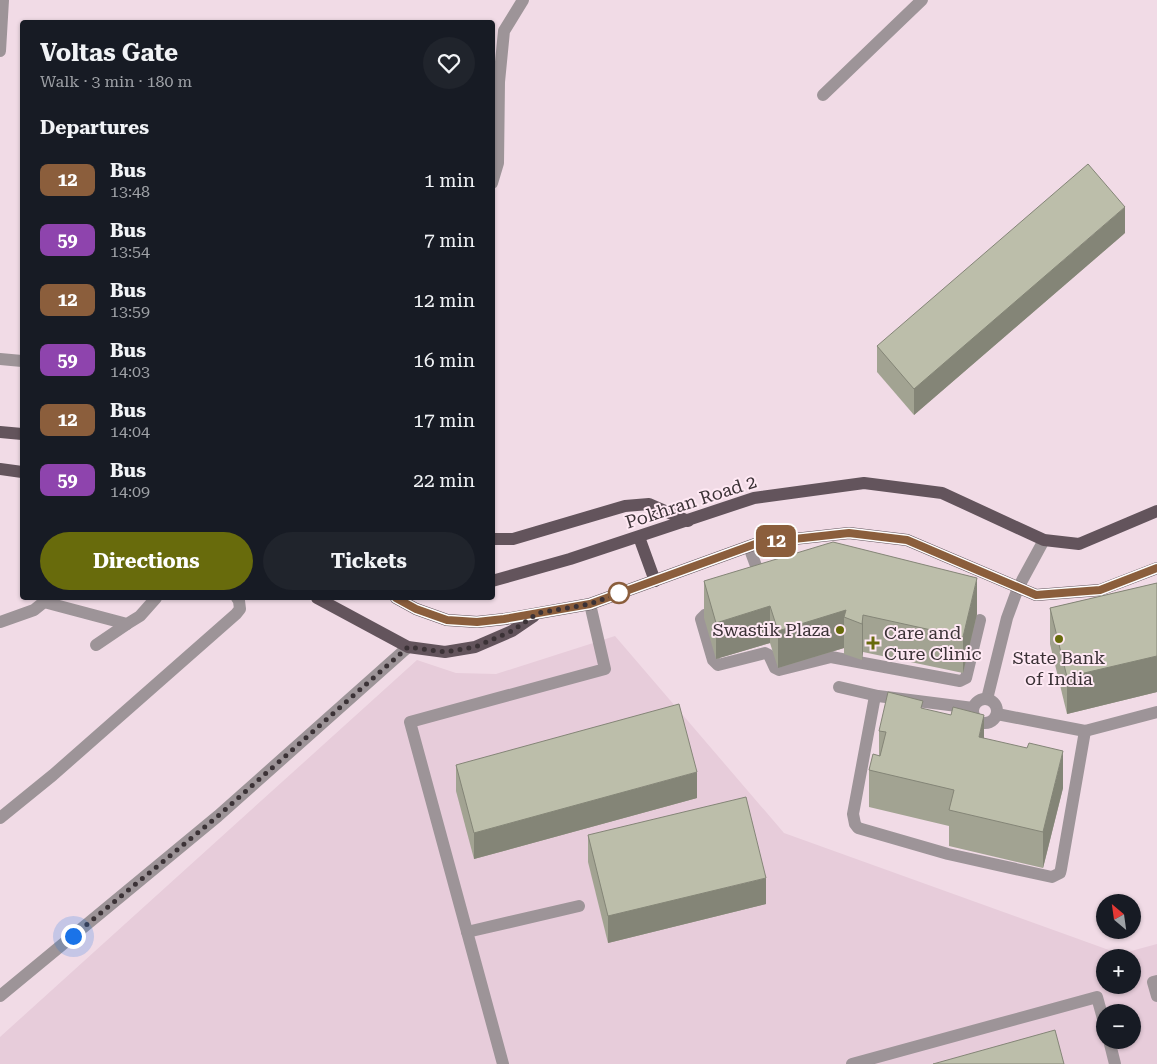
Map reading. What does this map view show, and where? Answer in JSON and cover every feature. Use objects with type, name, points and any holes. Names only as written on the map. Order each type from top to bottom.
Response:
[{"type":"main road","points":[[0,432],[20,434]]},
{"type":"main road","points":[[0,469],[20,472]]},
{"type":"main road","name":"Pokhran Road 2","points":[[495,580],[553,565],[754,498],[864,483],[942,493],[1044,540],[1079,544],[1157,511]]},
{"type":"main road","points":[[495,539],[513,539],[625,506],[649,504],[688,521]]},
{"type":"main road","points":[[400,600],[416,609],[447,620],[477,622],[538,613],[590,604],[758,543],[849,533],[907,540],[1036,595],[1100,590],[1157,568]]},
{"type":"main road","points":[[639,537],[655,581]]},
{"type":"main road","points":[[321,600],[408,647],[445,652],[475,647],[512,631],[538,613]]},
{"type":"street","points":[[0,51],[3,0]]},
{"type":"street","points":[[495,173],[498,163],[499,82],[504,31],[524,0]]},
{"type":"street","points":[[824,95],[922,0]]},
{"type":"street","points":[[0,359],[20,361]]},
{"type":"street","points":[[987,699],[1007,618],[1018,588],[1044,540]]},
{"type":"street","points":[[749,546],[767,596]]},
{"type":"street","points":[[96,645],[140,616],[154,600]]},
{"type":"street","points":[[0,818],[53,775],[236,614],[240,609],[238,600]]},
{"type":"street","points":[[0,622],[34,610],[44,602],[127,624]]},
{"type":"street","points":[[503,1064],[410,722],[605,670],[590,604]]},
{"type":"street","points":[[731,607],[704,615],[701,619],[713,660],[718,664],[765,653],[769,655],[775,668],[779,670],[831,657],[960,681],[966,678],[980,620]]},
{"type":"street","points":[[0,996],[218,816],[408,647]]},
{"type":"street","points":[[839,687],[875,696],[973,708]]},
{"type":"street","points":[[875,696],[853,814],[858,828],[948,854],[1052,877],[1060,873],[1061,869],[1085,731]]},
{"type":"street","points":[[987,699],[994,703],[997,714],[992,721],[981,722],[975,718],[973,708],[980,700],[987,699]]},
{"type":"street","points":[[997,714],[1085,731],[1157,712]]},
{"type":"street","points":[[467,932],[579,906]]},
{"type":"street","points":[[1157,981],[1153,982],[1157,996]]},
{"type":"street","points":[[852,1064],[1097,997],[1099,1004]]},
{"type":"street","points":[[1111,1049],[1115,1064]]},
{"type":"shaded area","points":[[615,636],[784,833],[1106,949],[1096,949],[1096,994],[1141,994],[1141,949],[1138,949],[1157,944],[1157,1064],[0,1064],[0,1037],[417,660],[456,673],[496,674]]},
{"type":"building","points":[[1088,164],[1125,207],[914,389],[877,346]]},
{"type":"building","points":[[833,542],[977,578],[963,637],[863,615],[862,624],[844,617],[846,610],[778,631],[770,606],[716,623],[704,581]]},
{"type":"building","points":[[1157,583],[1157,656],[1067,677],[1050,608]]},
{"type":"building","points":[[888,692],[923,701],[921,708],[951,715],[953,707],[984,715],[979,737],[1027,748],[1029,743],[1063,751],[1043,832],[949,810],[954,790],[869,770],[873,754],[880,756],[886,732],[879,731]]},
{"type":"building","points":[[679,704],[697,772],[474,833],[456,765]]},
{"type":"building","points":[[746,797],[766,878],[608,916],[588,835]]},
{"type":"building","points":[[1055,1030],[1064,1064],[933,1064]]},
{"type":"bus line","name":"12","points":[[400,600],[416,609],[447,620],[477,622],[504,619],[590,604],[758,543],[849,533],[907,540],[1036,595],[1100,590],[1157,568]]},
{"type":"place","name":"Swastik Plaza","points":[[840,630]]},
{"type":"place","name":"State Bank of India","points":[[1059,639]]},
{"type":"place","name":"Care and Cure Clinic","points":[[873,643]]},
{"type":"route","points":[[73,936],[218,816],[408,647],[445,652],[475,647],[512,631],[538,613],[590,604],[622,592],[619,593]]}]
